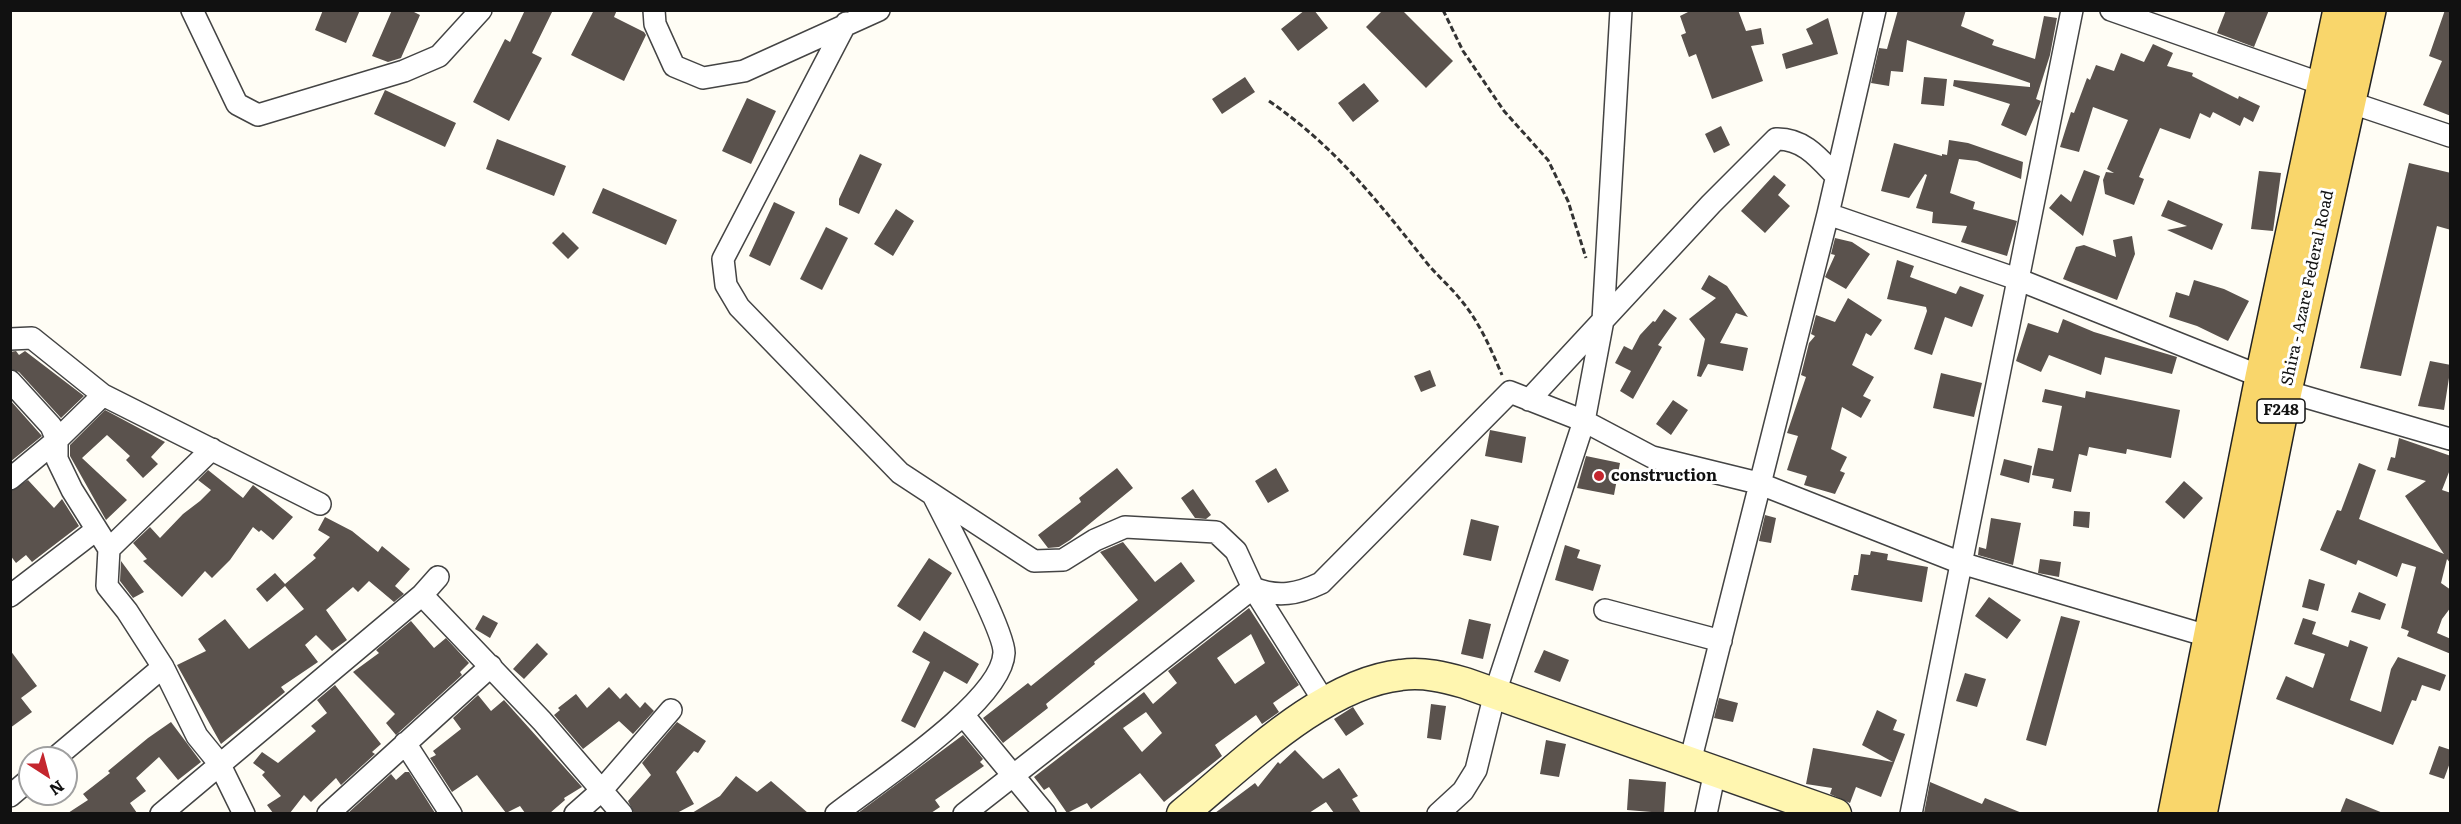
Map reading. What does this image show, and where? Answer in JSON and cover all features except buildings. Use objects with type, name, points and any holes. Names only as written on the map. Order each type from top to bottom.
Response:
[{"type":"main road","name":"Shira - Azare Federal Road","points":[[2337,93],[2340,10]]},
{"type":"main road","name":"Shira - Azare Federal Road","points":[[2175,813],[2211,636],[2274,384],[2337,93],[2369,10]]},
{"type":"main road","name":"Shira - Azare Federal Road","points":[[2200,813],[2274,384]]},
{"type":"street","points":[[192,10],[237,104],[258,115],[404,71],[439,56],[481,10]]},
{"type":"street","points":[[654,10],[655,24],[674,66],[703,78],[744,70],[879,10]]},
{"type":"street","points":[[1438,813],[1463,791],[1476,770],[1495,693],[1584,421],[1603,320],[1620,10]]},
{"type":"street","points":[[1706,813],[1702,767],[1721,641],[1758,483],[1828,214],[1875,10]]},
{"type":"street","points":[[1911,813],[2072,10]]},
{"type":"street","points":[[2111,10],[2451,136]]},
{"type":"street","points":[[846,23],[723,259],[726,285],[739,307],[900,473],[1034,561],[1063,560],[1095,540],[1125,527],[1216,532],[1236,551],[1253,588],[1325,703]]},
{"type":"street","points":[[1253,588],[1270,595],[1302,592],[1322,582],[1603,320],[1776,139],[1788,139],[1809,148],[1836,176]]},
{"type":"street","points":[[1828,214],[2017,279],[2274,384],[2451,439]]},
{"type":"street","points":[[10,339],[32,338],[103,395],[320,504]]},
{"type":"street","points":[[10,381],[51,426],[57,440],[57,459],[72,490],[109,549],[107,586],[127,611],[163,667],[197,736],[219,763],[244,813]]},
{"type":"street","points":[[10,479],[57,440],[103,395]]},
{"type":"street","points":[[1519,396],[1584,421],[1652,457],[1758,483],[1961,563],[2211,636]]},
{"type":"street","points":[[109,549],[212,449]]},
{"type":"street","points":[[839,813],[964,716],[1001,670],[1005,651],[987,607],[933,494]]},
{"type":"street","points":[[10,597],[96,530]]},
{"type":"street","points":[[160,813],[422,595],[438,577]]},
{"type":"street","points":[[964,813],[1253,588]]},
{"type":"street","points":[[422,595],[491,666],[622,813]]},
{"type":"street","points":[[1605,610],[1721,641]]},
{"type":"street","points":[[328,813],[491,666]]},
{"type":"street","points":[[69,746],[163,667]]},
{"type":"street","points":[[1182,813],[1293,724],[1325,703],[1366,683],[1402,675],[1434,675],[1495,693],[1836,813]]},
{"type":"street","points":[[575,813],[601,791],[670,710]]},
{"type":"street","points":[[964,716],[1045,813]]},
{"type":"street","points":[[405,743],[451,813]]},
{"type":"path","points":[[1443,10],[1463,51],[1504,111],[1548,160],[1568,201],[1588,264]]},
{"type":"path","points":[[1269,101],[1306,127],[1357,176],[1430,267],[1461,299],[1480,327],[1519,396]]},
{"type":"place","name":"construction","points":[[1599,476]]}]
